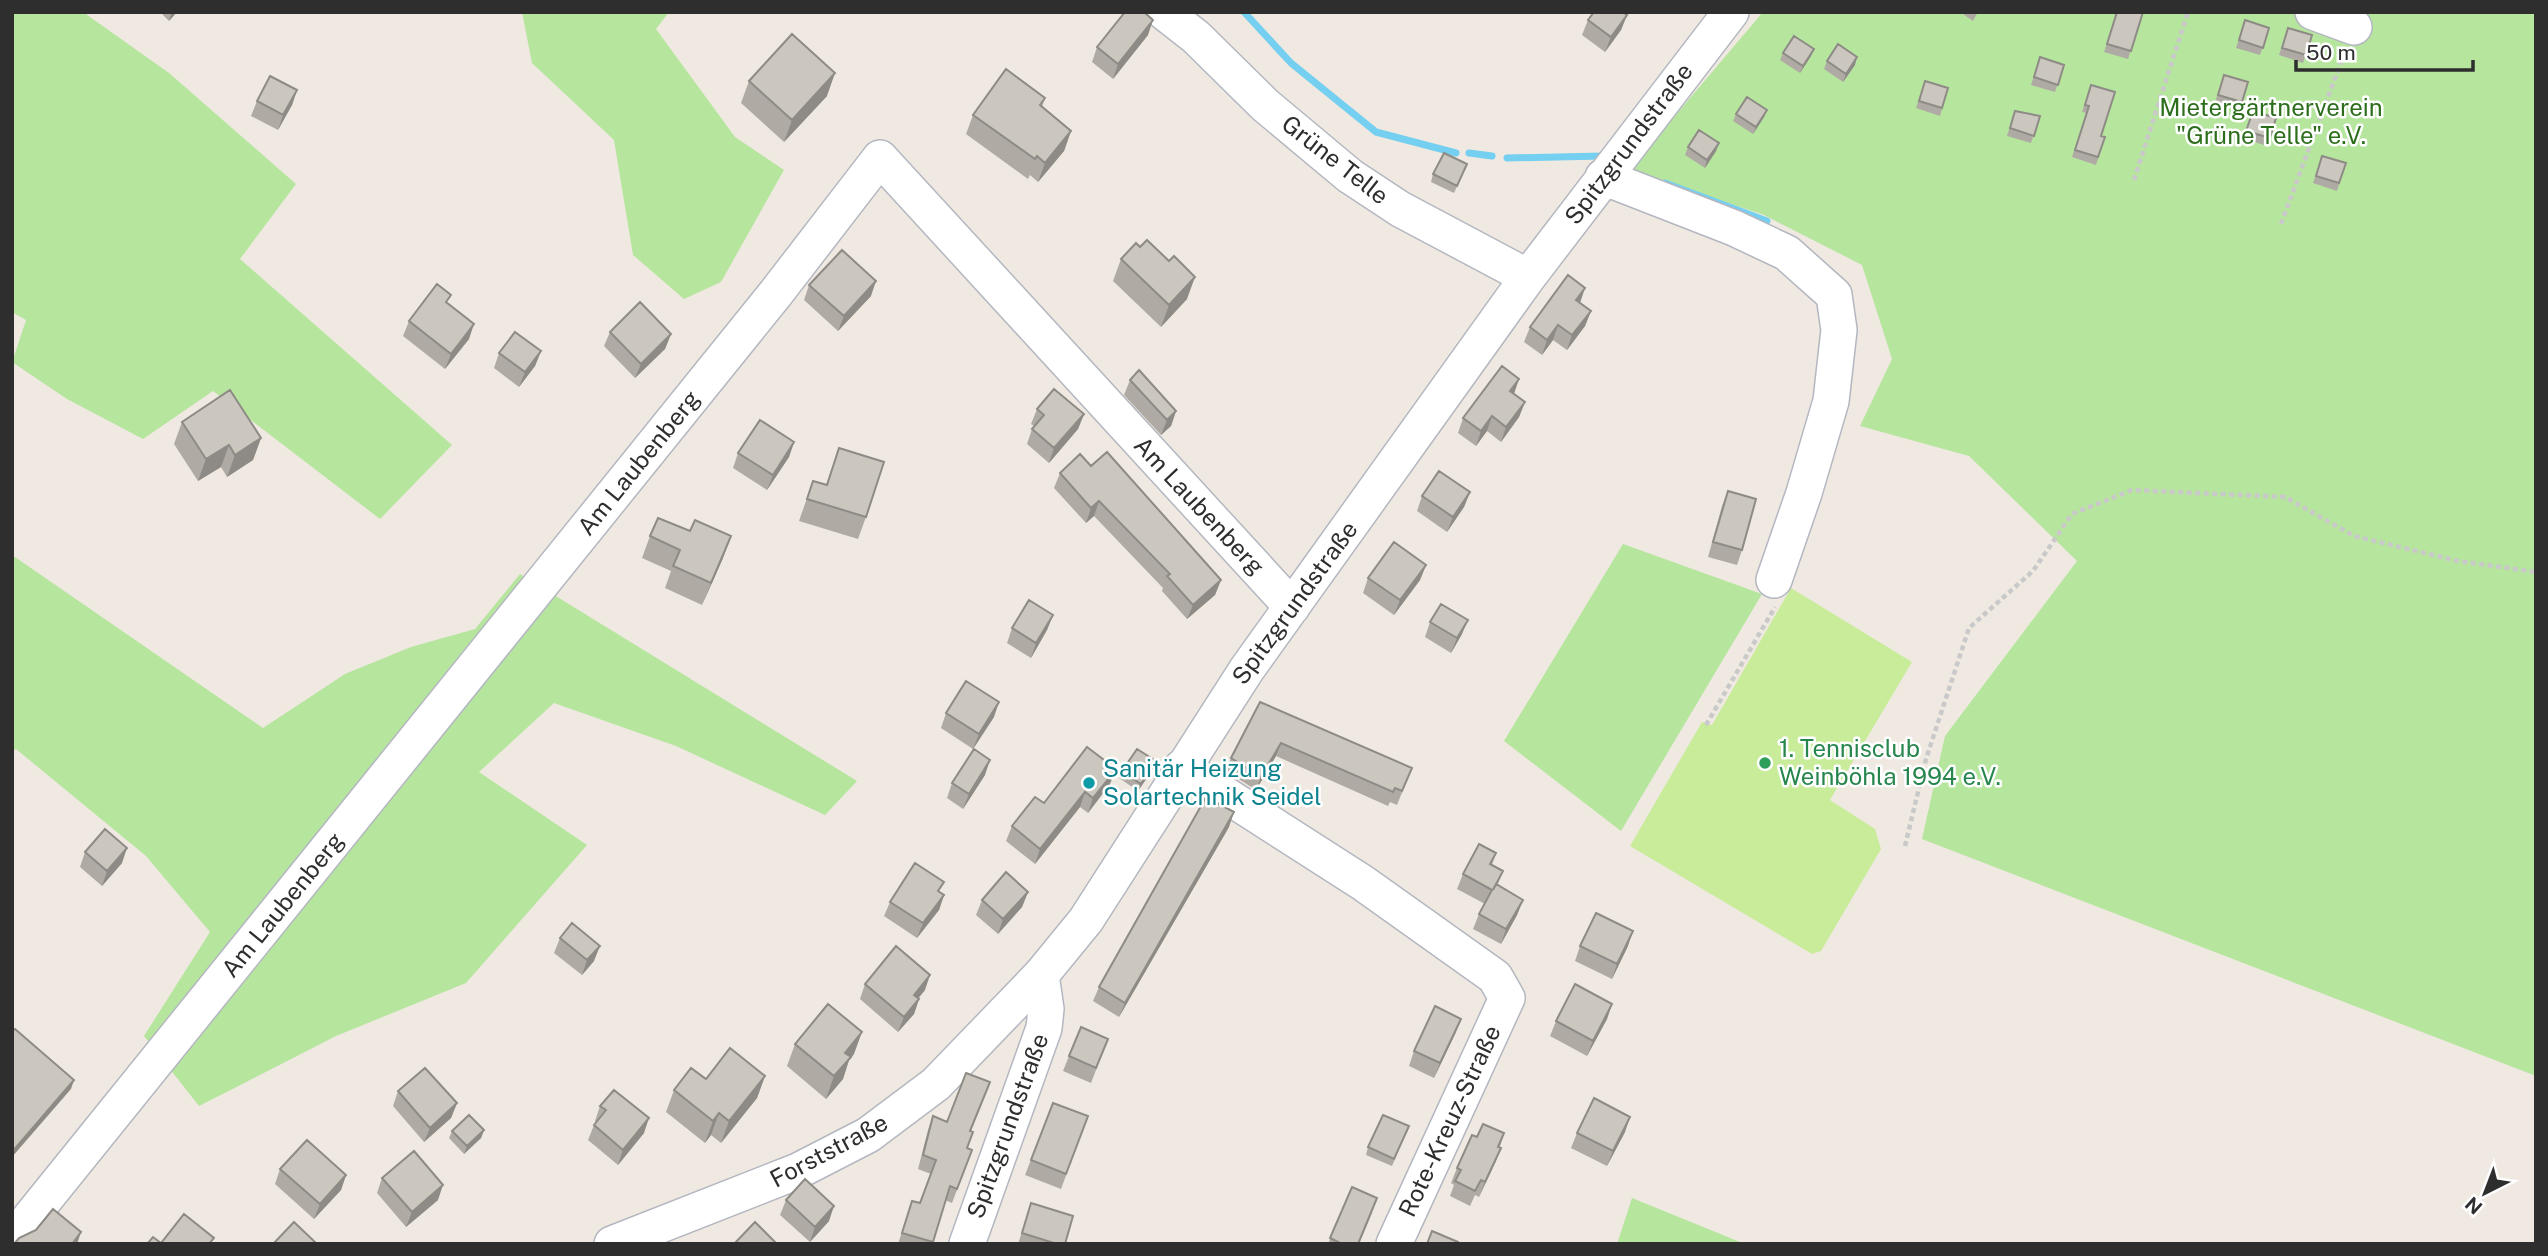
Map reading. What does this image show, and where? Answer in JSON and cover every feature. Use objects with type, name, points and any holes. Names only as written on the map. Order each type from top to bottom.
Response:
[{"type":"street","name":"Grüne Telle","points":[[1164,12],[1196,37],[1265,105],[1350,176],[1400,209],[1528,277]]},
{"type":"street","name":"Spitzgrundstraße","points":[[967,1244],[1044,1028],[1046,1009],[1041,975],[1086,920],[1182,767],[1292,607],[1528,277],[1731,12]]},
{"type":"street","points":[[2313,12],[2354,27]]},
{"type":"street","name":"Am Laubenberg","points":[[12,1240],[776,293],[880,158],[1292,607]]},
{"type":"street","points":[[1603,177],[1734,228],[1787,253],[1834,295],[1839,330],[1831,401],[1804,493],[1773,580]]},
{"type":"street","name":"Rote-Kreuz-Straße","points":[[1182,767],[1363,883],[1495,977],[1507,998],[1394,1244]]},
{"type":"street","name":"Forststraße","points":[[612,1244],[798,1171],[868,1135],[936,1084],[1041,975]]},
{"type":"path","points":[[2134,180],[2188,12]]},
{"type":"path","points":[[2281,224],[2354,27]]},
{"type":"path","points":[[1905,846],[1926,759],[1969,628],[2033,571],[2072,514],[2132,490],[2285,497],[2354,536],[2458,561],[2536,572]]},
{"type":"path","points":[[1706,725],[1779,600],[1773,580]]},
{"type":"green space","points":[[12,12],[83,12],[169,73],[296,184],[240,259],[452,445],[380,519],[213,391],[143,439],[67,399],[12,362],[26,320],[12,312]]},
{"type":"green space","points":[[522,12],[669,12],[656,29],[735,137],[784,170],[721,282],[684,299],[633,255],[614,140],[532,63]]},
{"type":"green space","name":"Mietergärtnerverein \"Grüne Telle\" e.V.","points":[[1763,12],[2536,12],[2536,1076],[1922,839],[1945,736],[2077,561],[1969,456],[1860,426],[1892,359],[1862,265],[1764,215],[1629,170]]},
{"type":"green space","points":[[1623,544],[1762,594],[1621,831],[1504,741]]},
{"type":"green space","points":[[12,555],[263,728],[345,674],[411,647],[475,629],[520,574],[857,781],[825,815],[676,746],[554,703],[479,772],[587,845],[466,983],[336,1036],[199,1106],[144,1036],[210,932],[146,856],[16,749],[12,751]]},
{"type":"green space","name":"1. Tennisclub Weinböhla 1994 e.V.","points":[[1791,588],[1912,662],[1830,800],[1875,829],[1881,849],[1821,951],[1812,954],[1630,846],[1702,722],[1712,725]]},
{"type":"green space","points":[[1632,1198],[1745,1244],[1617,1244]]},
{"type":"building","points":[[1125,12],[1144,12],[1153,20],[1118,64],[1097,47]]},
{"type":"building","points":[[1594,12],[1622,12],[1627,15],[1611,37],[1588,20]]},
{"type":"building","points":[[2117,12],[2143,12],[2131,51],[2107,44]]},
{"type":"building","points":[[2245,20],[2269,28],[2263,48],[2239,40]]},
{"type":"building","points":[[2288,28],[2312,35],[2306,55],[2282,48]]},
{"type":"building","points":[[792,34],[835,73],[792,120],[749,81]]},
{"type":"building","points":[[1794,36],[1814,49],[1803,66],[1783,53]]},
{"type":"building","points":[[1838,44],[1857,57],[1846,74],[1827,61]]},
{"type":"building","points":[[2040,57],[2064,65],[2058,85],[2034,77]]},
{"type":"building","points":[[1006,69],[1045,98],[1040,105],[1071,131],[1045,163],[1037,156],[1035,159],[973,115]]},
{"type":"building","points":[[2224,75],[2248,82],[2242,102],[2218,95]]},
{"type":"building","points":[[270,76],[297,90],[283,115],[257,101]]},
{"type":"building","points":[[1925,81],[1948,88],[1942,108],[1919,101]]},
{"type":"building","points":[[2091,85],[2115,92],[2101,136],[2105,137],[2098,157],[2075,150],[2089,106],[2085,105]]},
{"type":"building","points":[[1747,97],[1767,110],[1756,127],[1736,114]]},
{"type":"building","points":[[2015,111],[2040,116],[2034,136],[2010,128]]},
{"type":"building","points":[[2253,111],[2276,118],[2270,138],[2246,131]]},
{"type":"building","points":[[1699,130],[1719,143],[1707,160],[1688,147]]},
{"type":"building","points":[[1444,153],[1467,164],[1457,186],[1433,174]]},
{"type":"building","points":[[2322,156],[2346,163],[2339,183],[2316,176]]},
{"type":"building","points":[[1147,240],[1169,261],[1174,256],[1195,277],[1169,305],[1121,259],[1136,243],[1140,247]]},
{"type":"building","points":[[842,250],[876,281],[844,316],[809,285]]},
{"type":"building","points":[[1568,275],[1585,288],[1576,300],[1591,311],[1572,335],[1558,325],[1547,340],[1530,327]]},
{"type":"building","points":[[437,284],[451,295],[446,302],[474,324],[451,354],[409,321]]},
{"type":"building","points":[[640,302],[671,334],[641,364],[610,332]]},
{"type":"building","points":[[515,332],[541,351],[525,372],[499,353]]},
{"type":"building","points":[[1502,366],[1519,379],[1510,391],[1525,402],[1506,427],[1492,416],[1481,431],[1463,418]]},
{"type":"building","points":[[1139,370],[1176,411],[1167,420],[1130,380]]},
{"type":"building","points":[[1054,389],[1084,414],[1054,448],[1032,429],[1044,415],[1037,409]]},
{"type":"building","points":[[230,390],[261,438],[235,455],[229,445],[206,459],[182,422]]},
{"type":"building","points":[[760,420],[794,442],[773,475],[738,453]]},
{"type":"building","points":[[839,448],[884,462],[866,517],[807,499],[813,481],[827,485]]},
{"type":"building","points":[[1107,452],[1221,580],[1193,605],[1167,576],[1170,574],[1099,501],[1091,508],[1060,473],[1080,454],[1091,466]]},
{"type":"building","points":[[1439,471],[1470,492],[1453,517],[1422,496]]},
{"type":"building","points":[[1728,491],[1756,499],[1742,550],[1713,542]]},
{"type":"building","points":[[658,518],[690,531],[695,520],[731,536],[711,583],[673,566],[680,550],[650,536]]},
{"type":"building","points":[[1394,542],[1426,565],[1400,600],[1368,578]]},
{"type":"building","points":[[1029,600],[1053,615],[1036,643],[1012,628]]},
{"type":"building","points":[[1441,604],[1468,620],[1457,638],[1430,622]]},
{"type":"building","points":[[966,681],[999,702],[979,734],[946,713]]},
{"type":"building","points":[[1260,702],[1412,768],[1402,791],[1395,788],[1393,792],[1281,743],[1261,777],[1231,758]]},
{"type":"building","points":[[1087,747],[1116,769],[1093,798],[1085,792],[1040,849],[1012,826],[1035,797],[1044,803]]},
{"type":"building","points":[[974,749],[990,760],[969,794],[952,783]]},
{"type":"building","points":[[1137,749],[1156,761],[1141,784],[1122,771]]},
{"type":"building","points":[[1206,797],[1234,812],[1125,1003],[1099,987]]},
{"type":"building","points":[[105,829],[127,848],[107,871],[85,852]]},
{"type":"building","points":[[1479,844],[1496,853],[1490,864],[1503,871],[1496,884],[1523,900],[1506,929],[1479,914],[1492,890],[1463,874]]},
{"type":"building","points":[[915,863],[944,882],[938,891],[944,895],[923,923],[890,902]]},
{"type":"building","points":[[1006,872],[1028,892],[1003,919],[982,900]]},
{"type":"building","points":[[1596,913],[1633,931],[1617,964],[1580,946]]},
{"type":"building","points":[[572,923],[600,946],[587,960],[560,938]]},
{"type":"building","points":[[896,946],[930,975],[914,995],[919,999],[904,1017],[865,984]]},
{"type":"building","points":[[1575,984],[1612,1004],[1593,1041],[1556,1021]]},
{"type":"building","points":[[828,1004],[862,1032],[845,1053],[851,1057],[834,1076],[795,1044]]},
{"type":"building","points":[[1435,1006],[1461,1019],[1440,1063],[1414,1051]]},
{"type":"building","points":[[1081,1027],[1108,1039],[1096,1068],[1069,1056]]},
{"type":"building","points":[[15,1029],[74,1080],[12,1152],[12,1031]]},
{"type":"building","points":[[730,1048],[765,1076],[729,1121],[719,1113],[713,1121],[674,1090],[691,1068],[706,1079]]},
{"type":"building","points":[[425,1068],[457,1103],[430,1128],[398,1091]]},
{"type":"building","points":[[966,1073],[990,1082],[970,1131],[973,1132],[967,1148],[972,1150],[957,1189],[950,1186],[933,1242],[902,1233],[912,1201],[920,1203],[936,1160],[923,1155],[933,1116],[947,1122]]},
{"type":"building","points":[[614,1090],[649,1118],[623,1150],[594,1125],[606,1110],[600,1106]]},
{"type":"building","points":[[1594,1098],[1630,1117],[1613,1151],[1577,1133]]},
{"type":"building","points":[[1053,1103],[1088,1116],[1066,1174],[1031,1160]]},
{"type":"building","points":[[469,1115],[484,1130],[467,1146],[452,1131]]},
{"type":"building","points":[[1383,1115],[1409,1126],[1394,1159],[1368,1147]]},
{"type":"building","points":[[1483,1124],[1504,1133],[1498,1147],[1501,1148],[1485,1182],[1481,1180],[1475,1191],[1455,1181],[1461,1170],[1457,1168],[1472,1135],[1477,1137]]},
{"type":"building","points":[[307,1140],[346,1175],[320,1204],[280,1169]]},
{"type":"building","points":[[414,1151],[443,1185],[412,1212],[382,1178]]},
{"type":"building","points":[[805,1179],[834,1206],[815,1227],[786,1200]]},
{"type":"building","points":[[1352,1187],[1377,1198],[1358,1244],[1342,1244],[1330,1238]]},
{"type":"building","points":[[1031,1203],[1073,1216],[1065,1244],[1022,1233]]},
{"type":"building","points":[[53,1209],[81,1232],[72,1244],[14,1244],[19,1238],[36,1230]]},
{"type":"building","points":[[184,1214],[214,1238],[209,1244],[147,1244],[153,1237],[161,1243]]},
{"type":"building","points":[[294,1222],[317,1244],[273,1244]]},
{"type":"building","points":[[755,1222],[777,1244],[734,1244]]},
{"type":"building","points":[[1432,1231],[1458,1242],[1458,1244],[1427,1244]]},
{"type":"waterway","points":[[1244,12],[1291,63],[1376,132],[1456,153]]},
{"type":"waterway","points":[[1469,153],[1492,156]]},
{"type":"waterway","points":[[1507,158],[1603,156]]},
{"type":"waterway","points":[[1665,183],[1767,221]]},
{"type":"place","name":"1. Tennisclub Weinböhla 1994 e.V.","points":[[1765,763]]},
{"type":"place","name":"Sanitär Heizung Solartechnik Seidel","points":[[1089,783]]}]
